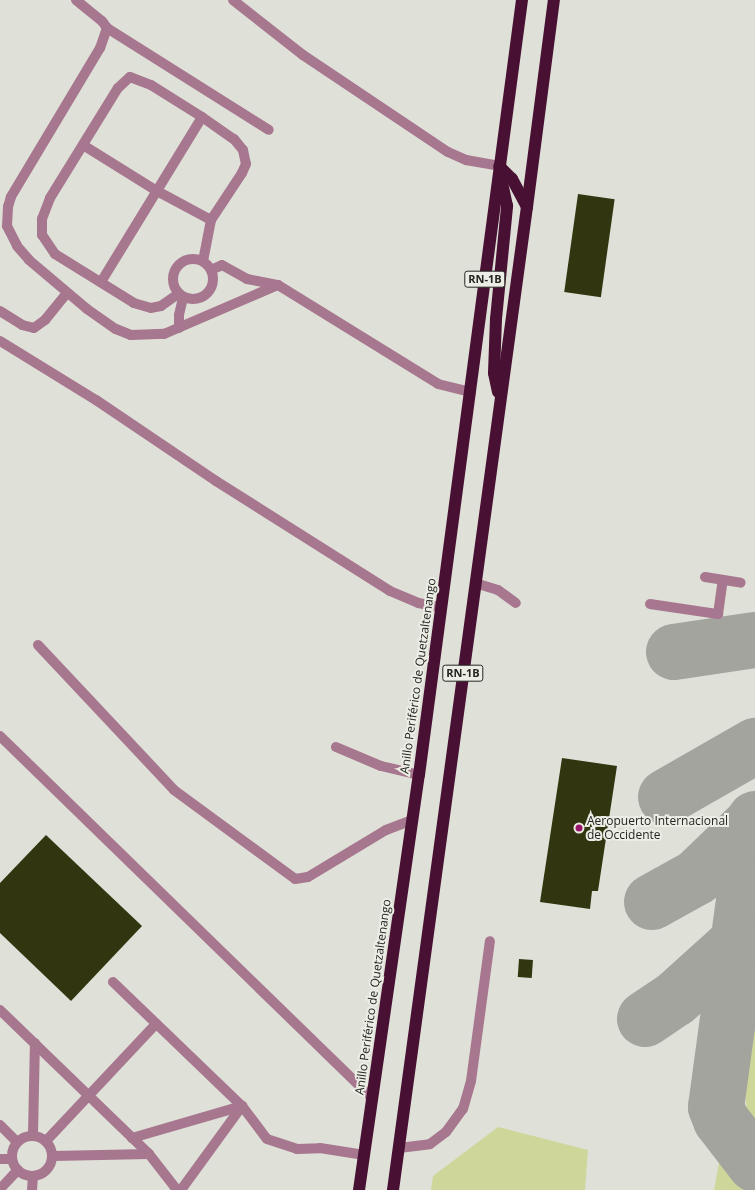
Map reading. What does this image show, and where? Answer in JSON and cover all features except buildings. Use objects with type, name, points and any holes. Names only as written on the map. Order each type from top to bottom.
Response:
[{"type":"highway","name":"Anillo Periférico de Quetzaltenango","points":[[359,1190],[419,775],[522,0]]},
{"type":"highway","name":"RN-1B","points":[[393,1190],[554,0]]},
{"type":"highway","points":[[499,166],[512,179],[527,207]]},
{"type":"highway","points":[[499,166],[507,206],[496,319],[494,373],[500,399]]},
{"type":"street","points":[[76,0],[102,21],[107,28],[269,130]]},
{"type":"street","points":[[233,0],[303,55],[448,152],[466,160],[499,166]]},
{"type":"street","points":[[107,28],[100,48],[8,207],[7,226],[17,246],[66,293],[116,329],[131,335],[164,334],[278,285]]},
{"type":"street","points":[[180,328],[179,315],[181,295],[173,277],[177,266],[187,260],[203,261],[211,270],[212,284],[204,296],[195,299],[181,295],[161,306],[146,307],[134,303],[52,251],[45,241],[41,228],[42,219],[50,198],[118,88],[130,77],[151,85],[234,139],[246,157],[242,173],[211,220],[203,261]]},
{"type":"street","points":[[101,282],[202,117]]},
{"type":"street","points":[[83,145],[157,191],[211,220]]},
{"type":"street","points":[[211,270],[222,265],[247,279],[278,285],[438,384],[471,392]]},
{"type":"street","points":[[0,311],[22,325],[34,328],[45,320],[66,293]]},
{"type":"street","points":[[0,341],[96,400],[216,481],[390,591],[418,603],[441,607]]},
{"type":"street","points":[[705,576],[741,582]]},
{"type":"street","points":[[650,604],[718,614],[723,580]]},
{"type":"street","points":[[475,583],[498,590],[516,603]]},
{"type":"street","points":[[38,645],[174,790],[295,880],[308,876],[386,830],[412,820]]},
{"type":"street","points":[[0,736],[373,1099]]},
{"type":"street","points":[[336,747],[381,766],[419,775]]},
{"type":"street","points":[[399,1148],[430,1144],[446,1132],[463,1109],[472,1080],[490,941]]},
{"type":"street","points":[[113,982],[242,1106],[266,1139],[297,1149],[320,1148],[364,1155]]},
{"type":"street","points":[[0,1010],[149,1154],[177,1190]]},
{"type":"street","points":[[46,1141],[156,1024]]},
{"type":"street","points":[[33,1135],[35,1043]]},
{"type":"street","points":[[132,1138],[242,1106]]},
{"type":"street","points":[[181,1190],[242,1106]]},
{"type":"street","points":[[0,1125],[17,1142]]},
{"type":"street","points":[[33,1135],[46,1141],[53,1156],[49,1168],[33,1176],[18,1170],[12,1159],[17,1142],[33,1135]]},
{"type":"street","points":[[53,1156],[149,1154]]},
{"type":"street","points":[[0,1159],[12,1159]]},
{"type":"street","points":[[0,1189],[18,1170]]},
{"type":"street","points":[[32,1190],[33,1176]]},
{"type":"green space","points":[[755,1003],[755,1130],[747,1113],[744,1081]]},
{"type":"green space","points":[[498,1127],[588,1150],[585,1190],[431,1190],[433,1176]]},
{"type":"green space","points":[[720,1158],[746,1190],[714,1190]]},
{"type":"taxiway","points":[[674,652],[755,640]]},
{"type":"taxiway","points":[[666,797],[755,746]]},
{"type":"taxiway","points":[[755,819],[716,1107],[721,1120],[755,1164]]},
{"type":"taxiway","points":[[652,902],[697,877],[754,822]]},
{"type":"taxiway","points":[[645,1019],[675,999],[737,943]]},
{"type":"place","name":"Aeropuerto Internacional de Occidente","points":[[579,828]]}]
